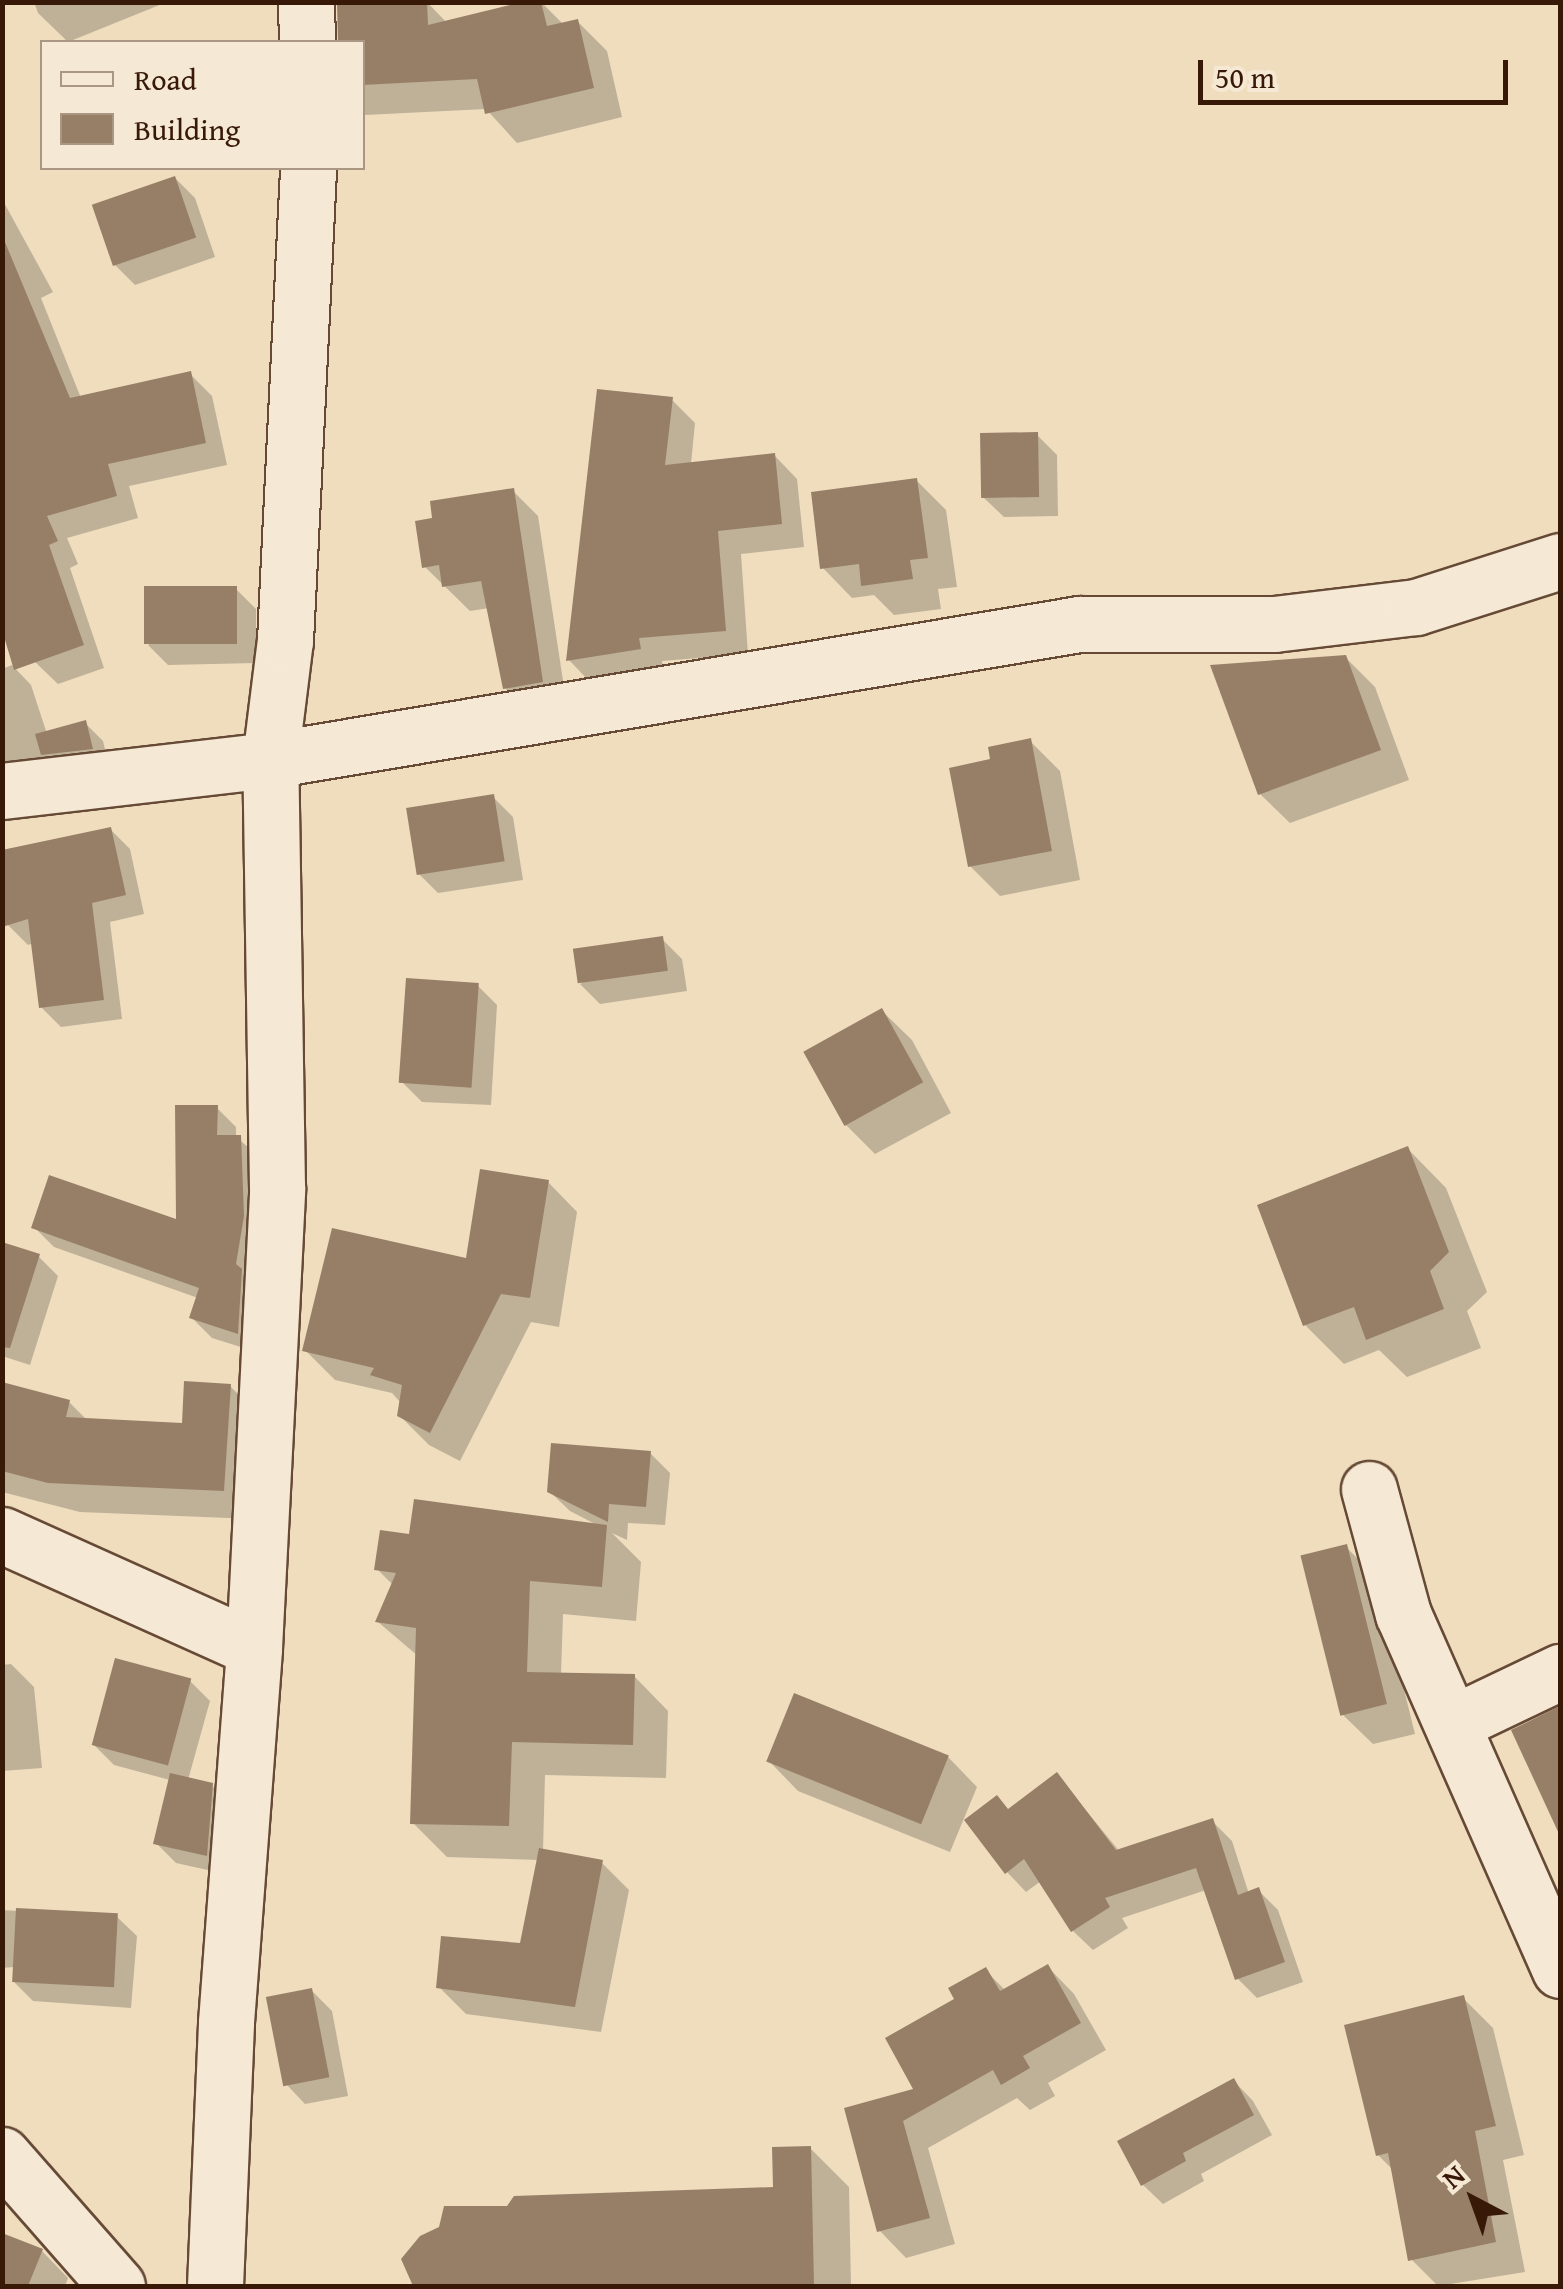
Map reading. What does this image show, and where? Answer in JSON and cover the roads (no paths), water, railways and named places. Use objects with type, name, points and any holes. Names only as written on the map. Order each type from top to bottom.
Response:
[{"type":"street","points":[[306,2],[307,40]]},
{"type":"street","points":[[216,2286],[226,2022],[254,1648],[277,1188],[270,760],[285,640],[308,170]]},
{"type":"street","points":[[2,791],[270,760],[1079,624],[1274,624],[1416,606],[1560,561]]},
{"type":"street","points":[[1369,1490],[1404,1614],[1560,1970]]},
{"type":"street","points":[[2,1535],[254,1648]]},
{"type":"street","points":[[1453,1723],[1560,1672]]},
{"type":"street","points":[[2,2155],[117,2286]]}]
